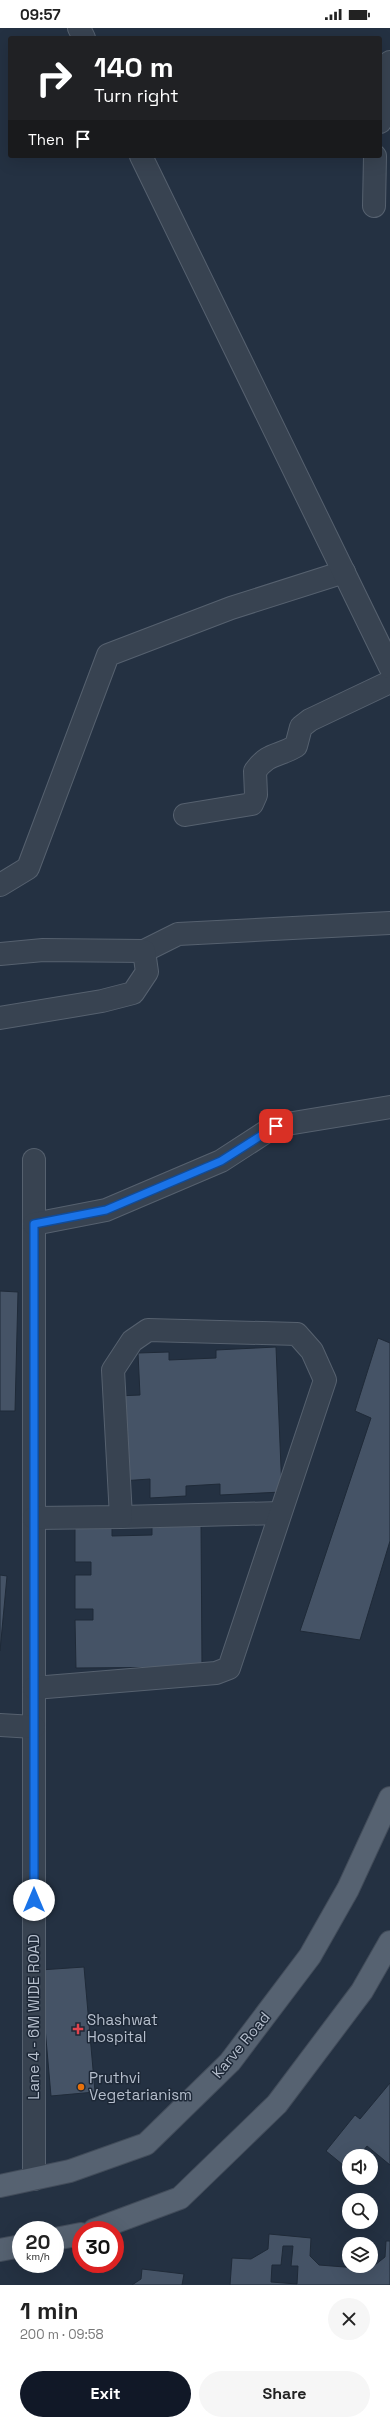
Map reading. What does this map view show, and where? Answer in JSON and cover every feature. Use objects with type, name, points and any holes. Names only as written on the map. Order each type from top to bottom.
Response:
[{"type":"main road","name":"Karve Road","points":[[0,2186],[70,2171],[146,2144],[230,2062],[310,1956],[348,1889],[390,1798]]},
{"type":"main road","points":[[118,2221],[180,2198],[277,2104],[362,1991],[390,1942]]},
{"type":"main road","points":[[0,2250],[12,2248]]},
{"type":"street","points":[[382,110],[390,62]]},
{"type":"street","points":[[142,158],[390,667]]},
{"type":"street","points":[[374,206],[375,158]]},
{"type":"street","points":[[0,885],[28,868],[108,655],[231,608],[344,572]]},
{"type":"street","points":[[185,815],[252,804],[256,795],[255,772],[270,756],[288,751],[296,746],[301,727],[310,720],[390,682]]},
{"type":"street","points":[[0,954],[43,950],[144,951],[178,934],[390,923]]},
{"type":"street","points":[[0,1018],[102,1001],[133,993],[147,972],[144,951]]},
{"type":"street","points":[[34,1224],[106,1210],[221,1161],[276,1126],[390,1107]]},
{"type":"street","name":"Lane 4 - 6M WIDE ROAD","points":[[34,1160],[34,2179]]},
{"type":"street","points":[[34,1688],[216,1673],[229,1668],[325,1380],[312,1351],[297,1334],[148,1330],[132,1341],[113,1370],[121,1517]]},
{"type":"street","points":[[34,1518],[280,1514]]},
{"type":"street","points":[[0,1725],[34,1727]]},
{"type":"building","points":[[0,1291],[18,1292],[15,1411],[0,1411]]},
{"type":"building","points":[[378,1338],[390,1343],[390,1541],[360,1640],[300,1631],[371,1418],[355,1411]]},
{"type":"building","points":[[276,1347],[282,1492],[220,1495],[220,1484],[186,1486],[186,1496],[150,1498],[150,1479],[121,1481],[117,1396],[140,1395],[138,1353],[169,1352],[169,1360],[216,1358],[216,1350]]},
{"type":"building","points":[[201,1523],[202,1667],[76,1668],[75,1620],[93,1620],[93,1609],[75,1609],[75,1575],[91,1575],[91,1562],[75,1562],[75,1524],[112,1524],[112,1536],[152,1535],[152,1524]]},
{"type":"building","points":[[0,1575],[7,1576],[0,1651]]},
{"type":"building","points":[[84,1967],[95,2092],[51,2096],[40,1970]]},
{"type":"building","points":[[390,2083],[390,2165],[378,2155],[378,2149],[371,2149],[367,2146],[365,2149],[342,2149],[342,2164],[326,2151],[355,2115],[360,2119]]},
{"type":"building","points":[[269,2234],[311,2238],[310,2256],[319,2265],[342,2267],[342,2273],[378,2273],[378,2263],[385,2257],[386,2241],[390,2241],[390,2285],[230,2285],[232,2258],[251,2259],[268,2249]],"holes":[[[283,2246],[293,2246],[291,2266],[298,2266],[297,2284],[271,2282],[272,2265],[281,2265]]]},
{"type":"building","points":[[142,2269],[184,2274],[182,2285],[132,2285],[141,2279]]},
{"type":"place","name":"Shashwat Hospital","points":[[78,2029]]},
{"type":"place","name":"Pruthvi Vegetarianism","points":[[81,2087]]},
{"type":"route","points":[[34,1900],[34,1224],[106,1210],[221,1161],[276,1126]]}]
